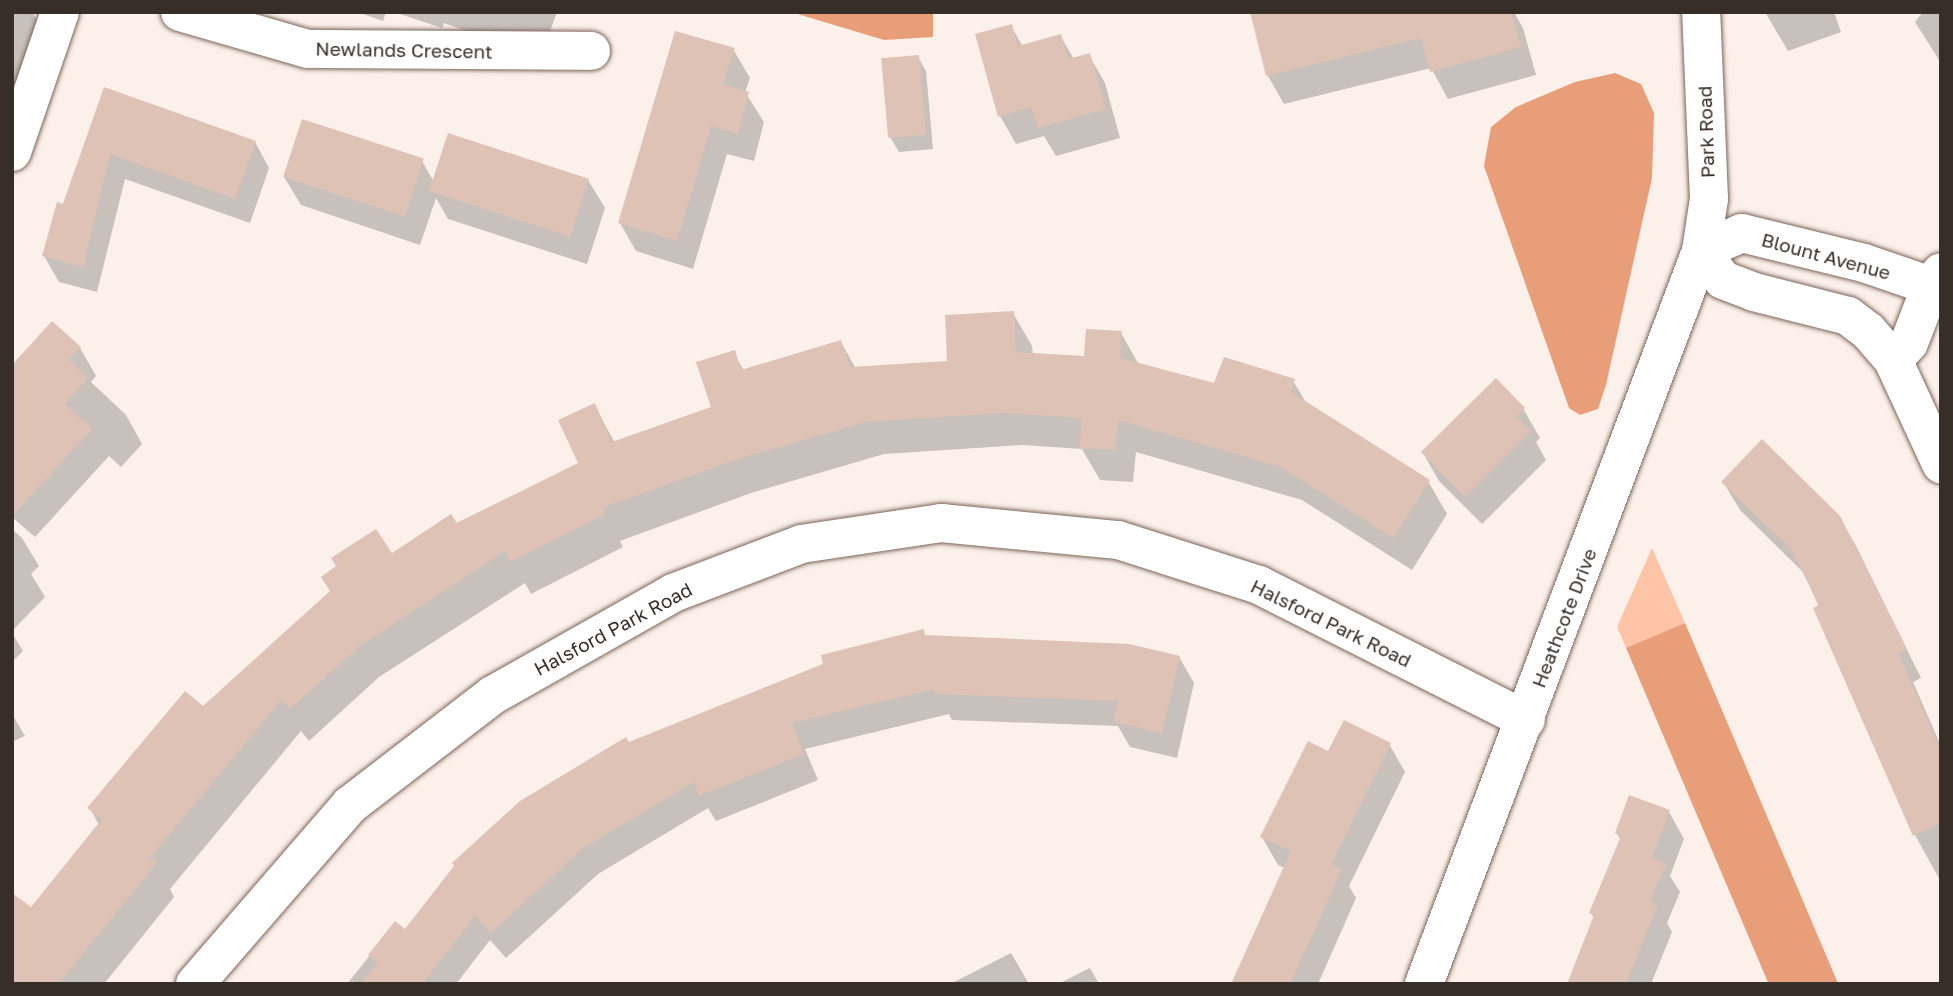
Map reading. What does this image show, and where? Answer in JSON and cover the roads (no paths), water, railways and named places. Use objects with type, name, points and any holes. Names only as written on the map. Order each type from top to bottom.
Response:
[{"type":"street","points":[[12,152],[60,12]]},
{"type":"street","name":"Newlands Crescent","points":[[180,12],[308,49],[591,51]]},
{"type":"street","name":"Park Road","points":[[1701,12],[1709,199],[1701,251]]},
{"type":"street","name":"Blount Avenue","points":[[1701,251],[1742,233],[1936,279],[1909,343],[1893,360]]},
{"type":"street","points":[[1701,251],[1723,280],[1754,292],[1848,316],[1868,331],[1893,360],[1941,464]]},
{"type":"street","name":"Heathcote Drive","points":[[1424,984],[1701,251]]},
{"type":"street","name":"Halsford Park Road","points":[[195,984],[350,805],[493,695],[673,593],[801,544],[941,523],[1118,540],[1259,585],[1526,720]]}]
